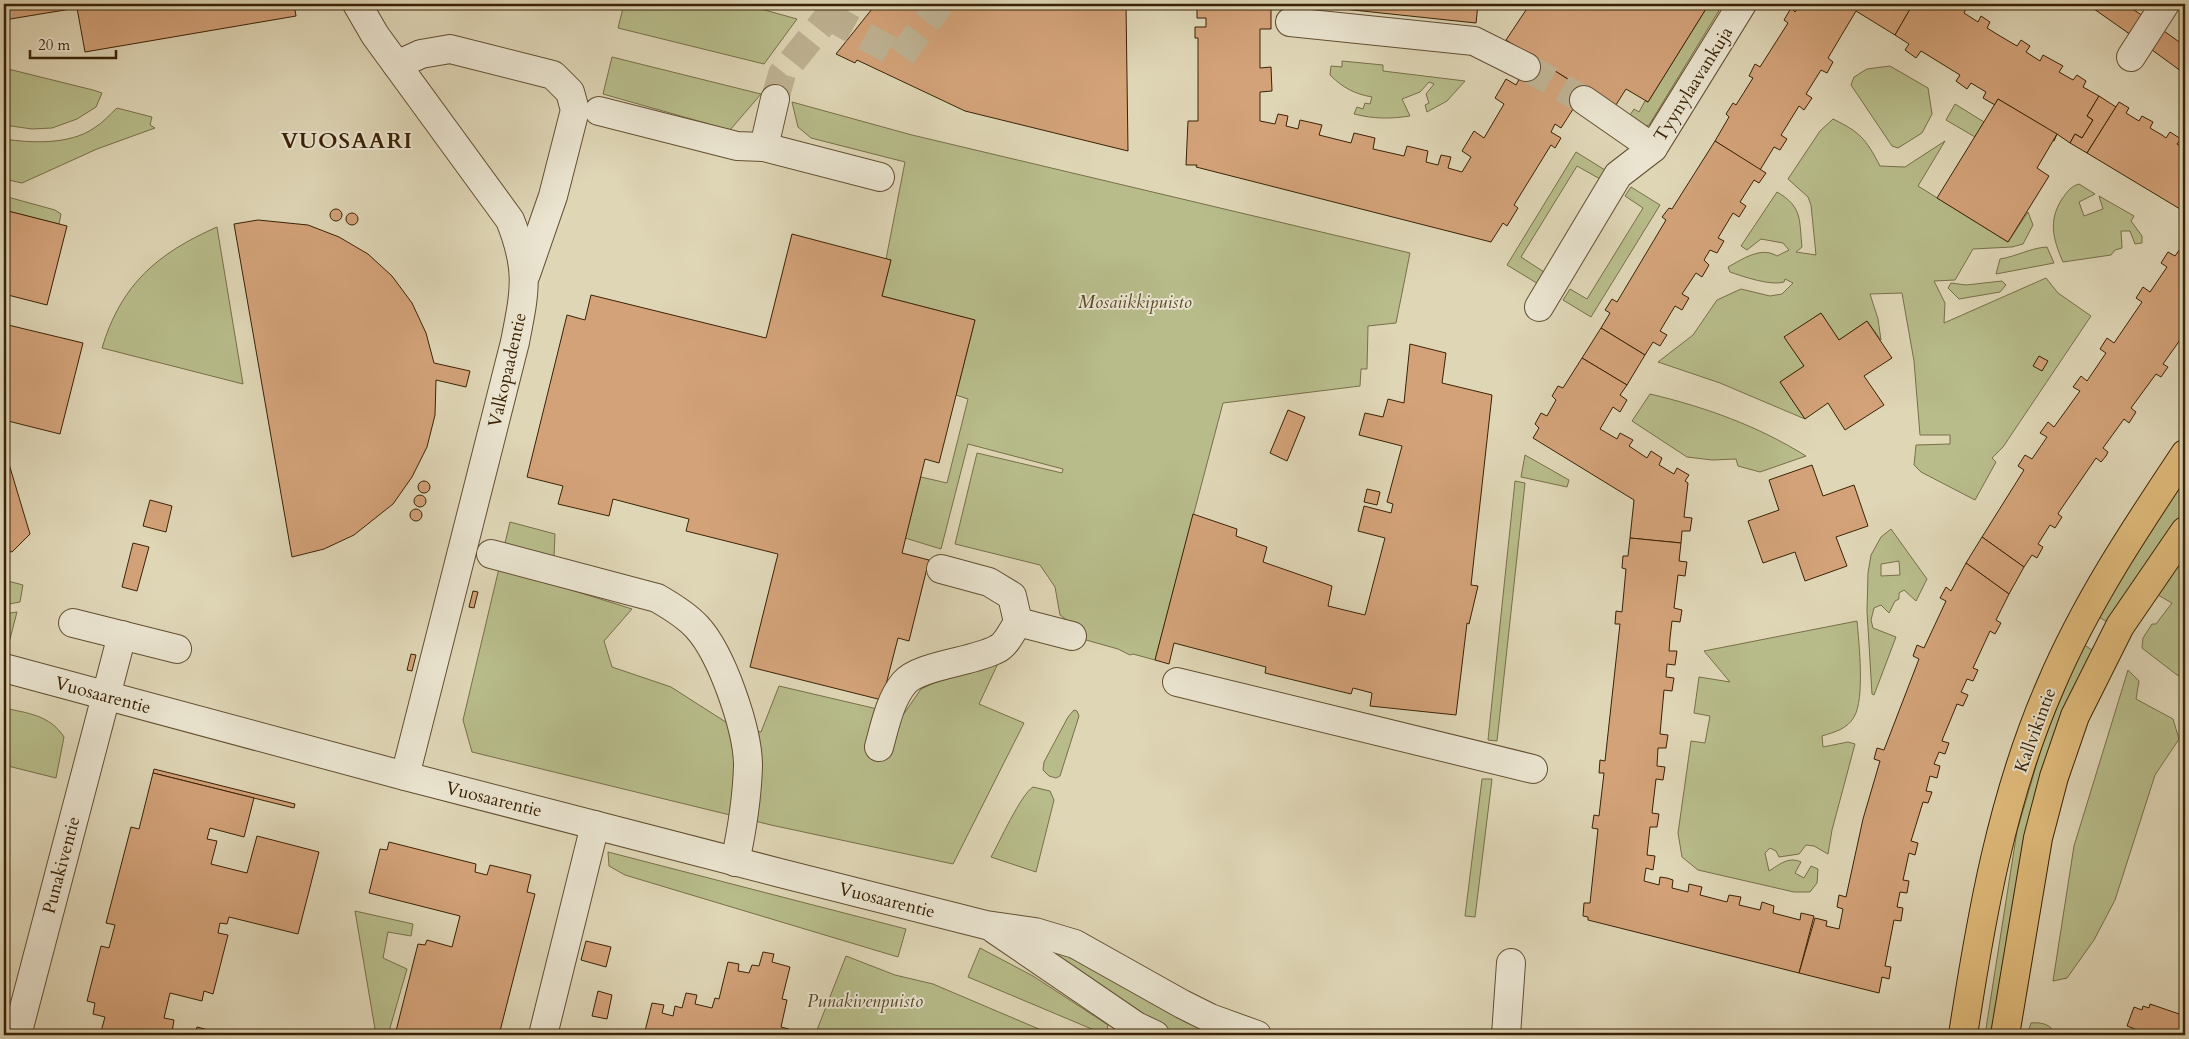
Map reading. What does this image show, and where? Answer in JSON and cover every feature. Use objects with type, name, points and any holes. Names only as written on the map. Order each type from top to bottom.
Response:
[{"type":"main road","name":"Kallvikintie","points":[[1963,1035],[1990,874],[2022,761],[2046,696],[2086,611],[2136,528],[2185,454]]},
{"type":"main road","name":"Kallvikintie","points":[[2005,1035],[2038,838],[2054,777],[2076,716],[2120,626],[2185,531]]},
{"type":"street","name":"Valkopaadentie","points":[[357,4],[375,35],[510,220],[520,244],[525,276],[523,304],[515,342],[405,776]]},
{"type":"street","name":"Tyynylaavankuja","points":[[1539,307],[1618,175],[1653,148],[1742,4]]},
{"type":"street","points":[[2131,57],[2165,4]]},
{"type":"street","points":[[1290,22],[1474,41],[1526,67]]},
{"type":"street","points":[[397,65],[421,54],[450,49],[553,75],[570,92],[575,110],[553,196],[525,276]]},
{"type":"street","points":[[764,147],[775,99]]},
{"type":"street","points":[[1584,100],[1653,148]]},
{"type":"street","points":[[599,111],[737,146],[764,147],[880,178]]},
{"type":"street","points":[[491,554],[657,598],[674,608],[698,628],[719,661],[743,730],[747,773],[743,824],[735,862]]},
{"type":"street","points":[[879,747],[889,710],[905,682],[928,670],[965,661],[999,648],[1018,622],[1012,596],[989,582],[941,569]]},
{"type":"street","points":[[1018,622],[1072,636]]},
{"type":"street","points":[[73,623],[177,649]]},
{"type":"street","name":"Punakiventie","points":[[17,1035],[122,635]]},
{"type":"street","name":"Vuosaarentie","points":[[4,668],[405,776],[735,862],[986,925],[1035,932],[1075,944],[1182,1004],[1210,1018],[1257,1035]]},
{"type":"street","points":[[1178,682],[1533,769]]},
{"type":"street","points":[[543,1035],[595,825]]},
{"type":"street","name":"Vuosaarentie","points":[[986,925],[1136,1026],[1155,1035]]},
{"type":"street","points":[[1506,1035],[1511,963]]},
{"type":"green space","points":[[624,4],[743,4],[797,19],[764,64],[618,28]]},
{"type":"green space","points":[[1709,4],[1723,4],[1649,125],[1646,126],[1628,118],[1634,109],[1639,112],[1645,101],[1648,102]]},
{"type":"green space","points":[[612,57],[761,94],[730,130],[603,94]]},
{"type":"green space","points":[[1342,61],[1383,65],[1383,71],[1465,81],[1447,101],[1427,112],[1425,105],[1429,103],[1426,94],[1434,84],[1429,82],[1420,92],[1402,99],[1410,116],[1368,117],[1354,114],[1357,107],[1363,109],[1365,103],[1370,104],[1372,97],[1350,90],[1330,75],[1331,66],[1342,67]]},
{"type":"green space","points":[[1890,66],[1928,88],[1932,114],[1922,133],[1898,148],[1892,146],[1851,85],[1854,77],[1867,69]]},
{"type":"green space","points":[[4,68],[102,93],[96,107],[77,119],[52,128],[32,129],[4,125]]},
{"type":"green space","name":"Mosaiikkipuisto","points":[[792,102],[912,135],[1410,253],[1396,323],[1368,326],[1367,369],[1361,369],[1360,386],[1223,403],[1155,660],[1133,654],[1130,655],[1118,649],[1072,636],[1077,627],[1060,615],[1055,587],[1040,565],[955,544],[977,453],[1062,473],[1063,469],[968,444],[941,549],[905,538],[921,477],[947,483],[968,399],[956,395],[975,320],[882,296],[891,260],[886,259],[905,162],[811,138],[798,127]]},
{"type":"green space","points":[[1955,104],[1984,122],[1975,137],[1946,120]]},
{"type":"green space","points":[[117,108],[152,117],[150,125],[155,128],[97,149],[22,183],[4,179],[4,139],[38,142],[74,137],[84,134],[97,126]]},
{"type":"green space","points":[[1833,119],[1850,128],[1861,137],[1871,149],[1880,166],[1905,167],[1945,141],[1918,186],[2008,242],[2028,212],[2033,225],[2023,244],[2012,247],[1973,249],[1955,280],[1934,281],[1945,303],[1944,323],[2046,278],[2058,293],[2091,316],[2003,447],[1992,458],[1996,462],[1975,500],[1921,472],[1914,465],[1916,445],[1950,444],[1950,435],[1920,435],[1914,361],[1902,293],[1870,294],[1878,319],[1881,340],[1867,321],[1839,340],[1821,313],[1785,337],[1804,366],[1780,382],[1805,419],[1720,383],[1658,362],[1693,335],[1717,300],[1741,289],[1770,296],[1782,294],[1793,283],[1785,279],[1784,282],[1779,283],[1757,280],[1730,272],[1728,267],[1758,253],[1765,252],[1777,256],[1789,250],[1783,243],[1761,239],[1747,250],[1741,246],[1777,192],[1791,203],[1798,215],[1802,247],[1796,252],[1816,255],[1811,205],[1808,197],[1788,179],[1820,131]]},
{"type":"green space","points":[[1576,152],[1605,170],[1600,179],[1577,166],[1521,257],[1547,274],[1540,285],[1507,265]]},
{"type":"green space","points":[[2079,184],[2095,194],[2079,202],[2084,216],[2103,209],[2099,196],[2134,216],[2131,221],[2142,236],[2142,243],[2135,244],[2130,231],[2121,231],[2122,248],[2115,250],[2111,255],[2063,262],[2055,238],[2055,215],[2062,199],[2071,188]]},
{"type":"green space","points":[[1631,187],[1660,205],[1591,317],[1563,300],[1570,289],[1587,299],[1643,208],[1625,196]]},
{"type":"green space","points":[[4,196],[55,210],[61,214],[59,224],[4,210]]},
{"type":"green space","points":[[217,227],[243,384],[102,348],[110,325],[120,306],[131,288],[144,273],[177,248]]},
{"type":"green space","points":[[2047,247],[2054,263],[1996,274],[2000,259]]},
{"type":"green space","points":[[2002,281],[2006,285],[2000,292],[1959,299],[1948,288],[1951,283],[1966,285]]},
{"type":"green space","points":[[1650,394],[1711,411],[1769,435],[1806,456],[1760,472],[1738,466],[1736,459],[1712,460],[1687,457],[1632,421]]},
{"type":"green space","points":[[1525,455],[1569,480],[1567,487],[1521,477]]},
{"type":"green space","points":[[2185,480],[2185,511],[2134,584],[2111,624],[2097,616],[2143,539]]},
{"type":"green space","points":[[1515,481],[1525,483],[1497,741],[1488,740]]},
{"type":"green space","points":[[510,522],[555,534],[554,557],[546,582],[632,609],[604,641],[612,667],[671,687],[732,726],[761,732],[779,686],[903,715],[921,689],[960,670],[1000,659],[979,704],[1024,723],[953,864],[771,825],[472,752],[463,720]]},
{"type":"green space","points":[[1891,529],[1927,579],[1916,601],[1904,590],[1899,593],[1899,599],[1895,601],[1889,613],[1881,605],[1874,608],[1871,620],[1873,628],[1896,637],[1874,695],[1872,694],[1867,611],[1868,573],[1871,555],[1881,537]],"holes":[[[1899,561],[1900,575],[1881,576],[1881,564]]]},
{"type":"green space","points":[[2185,552],[2185,677],[2177,675],[2142,648],[2143,638],[2152,624],[2156,624],[2172,603],[2158,595]]},
{"type":"green space","points":[[4,580],[23,585],[20,602],[4,605]]},
{"type":"green space","points":[[17,612],[10,639],[4,637],[4,614]]},
{"type":"green space","points":[[1857,621],[1860,685],[1857,709],[1854,717],[1848,724],[1840,730],[1822,736],[1823,747],[1848,742],[1855,744],[1832,830],[1828,854],[1814,846],[1806,845],[1799,854],[1779,857],[1776,851],[1770,848],[1765,853],[1769,871],[1784,862],[1796,860],[1801,862],[1795,873],[1804,878],[1811,866],[1818,869],[1817,883],[1810,892],[1794,892],[1698,870],[1682,857],[1678,833],[1691,741],[1705,743],[1710,716],[1694,713],[1699,677],[1730,682],[1704,651]]},
{"type":"green space","points":[[2083,644],[2095,652],[1994,1035],[1985,1035],[2017,831],[2044,739]]},
{"type":"green space","points":[[2128,670],[2139,681],[2136,699],[2173,719],[2179,739],[2155,775],[2115,900],[2094,940],[2067,978],[2053,981],[2074,846]]},
{"type":"green space","points":[[4,708],[45,719],[64,737],[56,778],[4,765]]},
{"type":"green space","points":[[1074,710],[1077,711],[1079,716],[1060,776],[1056,778],[1049,776],[1043,770],[1044,762],[1068,717]]},
{"type":"green space","points":[[1482,779],[1492,779],[1475,917],[1465,916]]},
{"type":"green space","points":[[1033,787],[1050,791],[1054,800],[1036,872],[991,857],[1022,799]]},
{"type":"green space","points":[[608,852],[906,929],[898,957],[625,875],[609,866]]},
{"type":"green space","points":[[355,911],[413,924],[411,936],[388,932],[383,958],[407,969],[388,1035],[376,1035]]},
{"type":"green space","points":[[980,948],[1033,976],[1108,1025],[1106,1035],[968,977]]},
{"type":"green space","points":[[1061,948],[1224,1035],[1177,1035],[1144,1019],[1057,956],[1057,952]]},
{"type":"green space","name":"Punakivenpuisto","points":[[846,956],[895,975],[933,984],[1053,1035],[815,1035]]},
{"type":"green space","points":[[2031,1023],[2049,1026],[2055,1035],[2027,1035]]},
{"type":"building","points":[[4,4],[294,4],[296,16],[85,52],[77,8],[4,20]]},
{"type":"building","points":[[876,4],[1126,4],[1128,151],[965,111],[857,60],[855,63],[836,54]]},
{"type":"building","points":[[1197,4],[1271,5],[1271,29],[1260,29],[1260,68],[1271,67],[1272,91],[1260,92],[1260,121],[1275,124],[1278,114],[1288,116],[1286,126],[1298,129],[1300,120],[1322,125],[1319,135],[1351,143],[1354,133],[1375,138],[1373,149],[1404,156],[1407,146],[1428,151],[1426,162],[1438,165],[1441,155],[1451,157],[1448,168],[1462,172],[1471,157],[1462,151],[1474,131],[1484,138],[1504,104],[1495,98],[1506,79],[1516,85],[1532,56],[1588,92],[1575,106],[1561,128],[1555,124],[1551,132],[1561,138],[1555,148],[1551,145],[1514,205],[1518,208],[1507,226],[1503,223],[1491,242],[1196,167],[1197,165],[1186,165],[1188,121],[1198,121],[1198,38],[1195,38],[1195,27],[1206,27],[1206,18],[1197,18]]},
{"type":"building","points":[[1296,4],[1478,4],[1476,23]]},
{"type":"building","points":[[1530,4],[1709,4],[1648,102],[1626,89],[1614,108],[1506,40]]},
{"type":"building","points":[[1800,4],[1913,4],[1895,35],[1856,11],[1828,58],[1833,62],[1827,73],[1821,70],[1806,94],[1812,98],[1804,110],[1799,106],[1781,135],[1787,139],[1780,150],[1774,147],[1760,170],[1715,141],[1729,117],[1726,114],[1733,103],[1736,105],[1753,78],[1749,76],[1755,64],[1760,67],[1788,23],[1784,20],[1791,8],[1795,12]]},
{"type":"building","points":[[1913,4],[1961,4],[1967,7],[1964,13],[1978,22],[1981,16],[1990,22],[1987,28],[2000,36],[2017,46],[2021,40],[2030,46],[2026,52],[2040,61],[2043,55],[2063,66],[2059,72],[2073,80],[2077,75],[2086,81],[2083,87],[2099,96],[2087,116],[2093,120],[2082,138],[2075,134],[2070,143],[2057,134],[2054,141],[2043,135],[2046,128],[1998,99],[1995,105],[1983,98],[1986,92],[1971,83],[1967,89],[1956,81],[1960,75],[1921,51],[1916,58],[1905,50],[1909,44],[1895,35]]},
{"type":"building","points":[[2087,4],[2125,4],[2143,16],[2131,35]]},
{"type":"building","points":[[2161,29],[2185,46],[2185,74],[2148,47]]},
{"type":"building","points":[[2099,96],[2116,107],[2087,153],[2070,143],[2075,134],[2082,138],[2093,120],[2087,116]]},
{"type":"building","points":[[1998,99],[2057,134],[2037,168],[2049,176],[2008,242],[1937,198]]},
{"type":"building","points":[[2119,102],[2129,108],[2126,113],[2139,121],[2142,116],[2153,122],[2150,128],[2166,138],[2170,132],[2181,139],[2177,144],[2185,149],[2185,212],[2087,153]]},
{"type":"building","points":[[1715,141],[1766,173],[1759,183],[1754,180],[1740,202],[1746,206],[1739,217],[1733,213],[1718,238],[1724,241],[1717,253],[1710,250],[1704,260],[1709,265],[1702,277],[1696,273],[1682,294],[1689,298],[1682,310],[1675,306],[1660,331],[1667,335],[1660,346],[1653,342],[1645,355],[1601,328],[1610,313],[1605,310],[1612,299],[1617,302],[1666,220],[1662,217],[1669,208],[1672,209]]},
{"type":"building","points":[[336,209],[342,215],[336,221],[330,215]]},
{"type":"building","points":[[4,210],[67,226],[47,305],[4,294]]},
{"type":"building","points":[[352,213],[358,219],[352,225],[346,219]]},
{"type":"building","points":[[258,220],[308,225],[339,237],[368,254],[392,276],[412,303],[426,333],[434,363],[470,371],[466,387],[436,380],[435,415],[427,447],[412,477],[393,504],[354,535],[324,549],[292,557],[234,224]]},
{"type":"building","points":[[792,234],[891,260],[882,296],[975,320],[939,463],[925,459],[902,553],[929,560],[909,641],[898,638],[882,700],[750,667],[778,554],[686,531],[689,519],[613,499],[609,516],[558,504],[563,486],[527,477],[567,315],[585,320],[591,295],[766,338]]},
{"type":"building","points":[[2185,242],[2185,333],[2163,364],[2168,367],[2161,377],[2156,374],[2131,408],[2136,412],[2129,423],[2124,419],[2103,448],[2108,452],[2106,456],[2101,462],[2096,458],[2059,512],[2058,514],[2062,517],[2055,528],[2050,525],[2038,544],[2043,547],[2037,558],[2032,555],[2024,567],[1982,537],[2024,470],[2018,466],[2025,455],[2032,459],[2047,437],[2040,433],[2048,422],[2054,427],[2080,391],[2073,387],[2081,376],[2087,381],[2106,353],[2100,349],[2107,338],[2114,343],[2142,302],[2136,298],[2143,287],[2150,292],[2167,267],[2161,263],[2168,252],[2175,256]]},
{"type":"building","points":[[1821,313],[1839,340],[1867,321],[1892,358],[1864,376],[1884,405],[1845,430],[1828,403],[1805,419],[1780,382],[1804,366],[1784,337]]},
{"type":"building","points":[[4,324],[83,343],[60,434],[4,420]]},
{"type":"building","points":[[1601,328],[1645,355],[1627,385],[1582,358]]},
{"type":"building","points":[[1410,344],[1446,353],[1442,383],[1492,395],[1471,585],[1478,586],[1469,624],[1467,623],[1456,715],[1370,706],[1372,693],[1353,688],[1351,694],[1265,673],[1266,667],[1174,643],[1169,664],[1155,660],[1193,514],[1237,529],[1236,536],[1267,547],[1263,562],[1332,586],[1328,606],[1365,615],[1385,538],[1358,531],[1364,506],[1391,513],[1393,504],[1387,502],[1402,446],[1359,435],[1365,413],[1383,417],[1388,399],[1404,403]]},
{"type":"building","points":[[2039,356],[2048,361],[2042,371],[2033,366]]},
{"type":"building","points":[[1582,358],[1627,385],[1620,395],[1627,400],[1620,412],[1613,407],[1600,429],[1617,439],[1620,433],[1633,440],[1629,446],[1647,458],[1651,451],[1662,458],[1659,465],[1674,474],[1677,468],[1689,475],[1685,481],[1688,483],[1684,517],[1692,518],[1690,531],[1682,531],[1681,543],[1630,538],[1634,500],[1533,438],[1539,428],[1535,424],[1541,413],[1547,416],[1556,400],[1552,396],[1558,386],[1563,388]]},
{"type":"building","points":[[1288,410],[1305,417],[1287,461],[1270,453]]},
{"type":"building","points":[[4,463],[9,464],[30,534],[12,552],[4,550]]},
{"type":"building","points":[[1812,465],[1823,496],[1854,485],[1868,526],[1836,537],[1847,566],[1805,581],[1795,552],[1763,563],[1748,521],[1779,510],[1769,480]]},
{"type":"building","points":[[424,481],[430,487],[424,493],[418,487]]},
{"type":"building","points":[[1367,489],[1380,492],[1377,505],[1364,502]]},
{"type":"building","points":[[420,495],[426,501],[420,507],[414,501]]},
{"type":"building","points":[[150,500],[172,506],[166,532],[143,526]]},
{"type":"building","points":[[416,509],[422,515],[416,521],[410,515]]},
{"type":"building","points":[[1982,537],[2024,567],[2009,594],[1966,563]]},
{"type":"building","points":[[1630,538],[1681,543],[1679,561],[1687,562],[1685,576],[1678,575],[1674,608],[1682,610],[1680,622],[1672,621],[1670,638],[1669,651],[1677,651],[1675,665],[1667,664],[1666,677],[1674,678],[1672,691],[1664,690],[1660,734],[1668,735],[1666,748],[1658,748],[1657,766],[1665,767],[1663,780],[1656,779],[1652,813],[1659,814],[1657,827],[1650,827],[1647,855],[1655,856],[1653,870],[1646,868],[1644,881],[1659,885],[1660,877],[1667,878],[1673,880],[1672,888],[1688,892],[1689,884],[1702,887],[1700,895],[1727,902],[1729,895],[1741,897],[1739,905],[1760,910],[1762,902],[1774,906],[1773,913],[1800,920],[1801,913],[1814,916],[1799,973],[1588,920],[1588,917],[1583,916],[1584,903],[1590,903],[1598,829],[1592,828],[1594,815],[1599,816],[1604,773],[1599,773],[1600,760],[1605,761],[1620,624],[1615,624],[1616,611],[1622,612],[1626,569],[1622,568],[1623,556],[1628,556]]},
{"type":"building","points":[[133,543],[149,547],[137,591],[122,587]]},
{"type":"building","points":[[1966,563],[2009,594],[1996,620],[2001,623],[1995,634],[1990,631],[1973,668],[1978,670],[1973,681],[1967,679],[1961,692],[1968,695],[1963,706],[1957,704],[1943,738],[1942,741],[1949,743],[1945,754],[1939,752],[1934,764],[1940,766],[1937,778],[1930,776],[1926,791],[1932,792],[1928,803],[1923,802],[1911,841],[1918,843],[1915,855],[1909,853],[1903,880],[1909,881],[1907,893],[1900,892],[1897,907],[1903,908],[1901,921],[1894,920],[1885,966],[1891,967],[1889,979],[1882,977],[1879,993],[1799,973],[1815,918],[1827,921],[1826,926],[1839,929],[1843,909],[1837,907],[1839,895],[1846,897],[1863,819],[1880,761],[1874,759],[1877,748],[1884,750],[1919,659],[1913,656],[1917,645],[1924,648],[1946,601],[1940,598],[1946,587],[1951,591]]},
{"type":"building","points":[[473,591],[478,592],[474,608],[469,607]]},
{"type":"building","points":[[411,654],[416,655],[412,671],[407,670]]},
{"type":"building","points":[[154,769],[295,804],[294,808],[153,773]]},
{"type":"building","points":[[153,773],[254,798],[244,837],[210,828],[207,839],[217,841],[211,864],[247,873],[257,836],[319,852],[298,934],[229,917],[227,924],[220,923],[218,933],[228,935],[213,994],[204,991],[202,1001],[170,993],[164,1018],[174,1020],[172,1032],[186,1035],[100,1035],[105,1017],[93,1014],[95,1003],[87,1001],[101,946],[109,948],[115,925],[106,923],[131,827],[139,829]]},
{"type":"building","points":[[389,842],[476,864],[475,872],[487,875],[490,865],[531,875],[527,892],[535,894],[499,1035],[395,1035],[418,944],[425,945],[427,940],[452,947],[460,916],[369,893],[380,849],[387,850]]},
{"type":"building","points":[[586,941],[611,947],[606,967],[581,960]]},
{"type":"building","points":[[763,952],[774,954],[772,962],[790,967],[782,999],[787,1000],[781,1027],[789,1029],[787,1035],[763,1035],[752,1032],[752,1035],[644,1035],[652,1003],[664,1005],[662,1013],[673,1016],[675,1006],[682,1008],[686,993],[697,995],[695,1004],[712,1008],[715,998],[719,999],[728,962],[739,964],[738,971],[749,973],[752,965],[759,966]]},
{"type":"building","points":[[598,991],[612,995],[607,1019],[592,1016]]},
{"type":"building","points":[[2150,1004],[2185,1016],[2185,1035],[2133,1035],[2135,1029],[2127,1026],[2134,1007],[2142,1010],[2143,1006],[2149,1008]]},
{"type":"building","points":[[197,1027],[228,1035],[195,1035]]},
{"type":"tunnel","points":[[4,5],[11,4]]},
{"type":"tunnel","points":[[775,99],[782,74],[838,4]]},
{"type":"tunnel","points":[[828,16],[901,56],[940,4]]},
{"type":"tunnel","points":[[1526,67],[1584,100]]},
{"type":"district","name":"VUOSAARI","points":[[347,140]]}]
